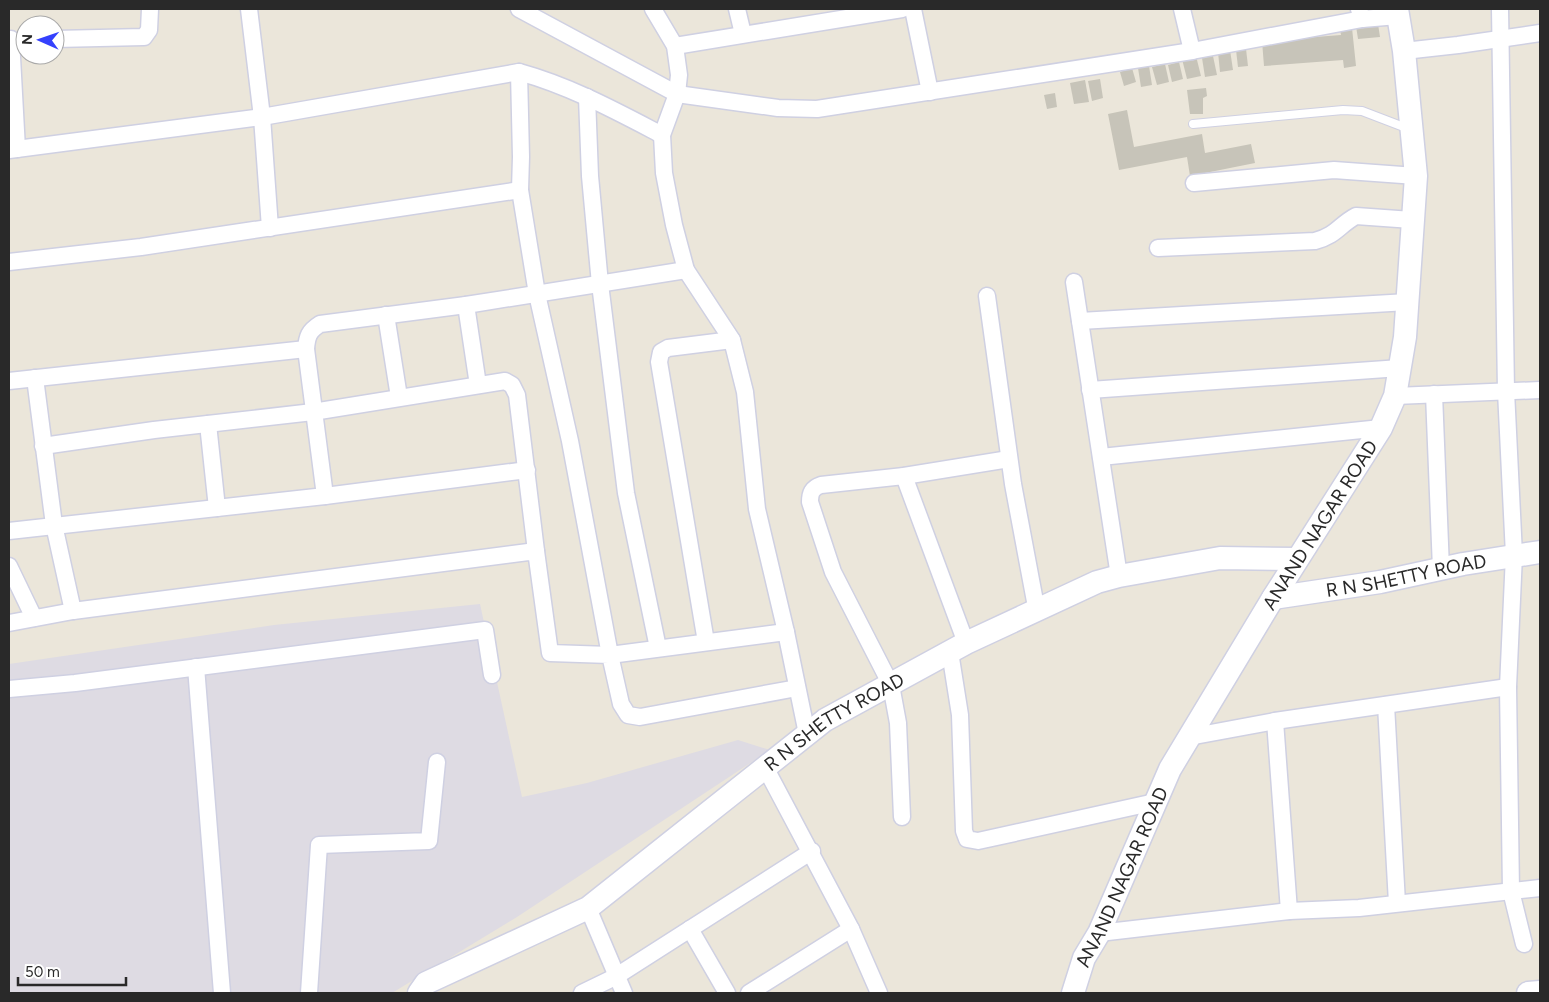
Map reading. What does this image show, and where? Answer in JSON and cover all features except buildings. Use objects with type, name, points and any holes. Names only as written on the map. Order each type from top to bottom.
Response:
[{"type":"street","points":[[65,39],[144,37],[149,30],[150,9]]},
{"type":"street","points":[[249,9],[262,117],[270,228]]},
{"type":"street","points":[[519,9],[674,99]]},
{"type":"street","points":[[653,9],[675,46],[679,75],[674,99],[663,131],[664,173],[674,225],[686,270],[732,340],[745,392],[757,509],[786,632],[807,734]]},
{"type":"street","points":[[737,9],[743,34]]},
{"type":"street","points":[[675,46],[743,34],[822,15],[902,9]]},
{"type":"street","points":[[913,9],[930,92]]},
{"type":"street","points":[[1182,9],[1192,51]]},
{"type":"street","points":[[1500,9],[1506,391],[1514,555],[1508,687],[1511,891],[1524,944]]},
{"type":"street","name":"ANAND NAGAR ROAD","points":[[674,99],[778,108],[817,109],[1192,51],[1361,14],[1397,12],[1404,51],[1416,176],[1408,302],[1395,396],[1380,428],[1273,598],[1170,769],[1098,933],[1084,958],[1073,993]]},
{"type":"street","points":[[1404,51],[1500,40],[1540,32]]},
{"type":"street","points":[[15,38],[13,150],[262,117],[519,72],[542,78],[663,131]]},
{"type":"street","points":[[519,72],[522,157],[520,190],[537,294],[570,441],[620,704],[624,710],[634,717],[798,688]]},
{"type":"street","points":[[588,97],[590,176],[600,284],[626,493],[658,648]]},
{"type":"street","points":[[1194,183],[1334,170],[1416,176]]},
{"type":"street","points":[[9,262],[141,247],[520,190]]},
{"type":"street","points":[[1158,248],[1315,242],[1336,233],[1348,220],[1356,216],[1412,220]]},
{"type":"street","points":[[325,496],[306,349],[306,337],[310,330],[320,324],[466,305],[686,270]]},
{"type":"street","points":[[1074,282],[1119,576]]},
{"type":"street","points":[[987,296],[1009,459],[1037,612]]},
{"type":"street","points":[[1080,321],[1408,302]]},
{"type":"street","points":[[466,305],[478,385]]},
{"type":"street","points":[[386,315],[399,397]]},
{"type":"street","points":[[706,642],[659,362],[661,352],[668,348],[732,340]]},
{"type":"street","points":[[9,381],[306,349]]},
{"type":"street","points":[[1090,390],[1400,368]]},
{"type":"street","points":[[36,378],[54,525],[73,611]]},
{"type":"street","points":[[43,446],[313,412],[505,381],[512,386],[516,395],[550,653],[610,655],[786,632]]},
{"type":"street","points":[[1395,396],[1540,390]]},
{"type":"street","points":[[1434,394],[1441,569]]},
{"type":"street","points":[[208,424],[217,508]]},
{"type":"street","points":[[1101,457],[1380,428]]},
{"type":"street","points":[[902,817],[898,723],[891,684],[833,572],[810,502],[810,494],[815,487],[821,484],[904,476],[1009,459]]},
{"type":"street","points":[[9,531],[325,496],[527,470]]},
{"type":"street","points":[[904,476],[958,648],[964,831],[967,839],[978,841],[1156,802]]},
{"type":"street","points":[[9,623],[73,611],[536,551]]},
{"type":"street","name":"R N SHETTY ROAD","points":[[1273,598],[1380,582],[1514,555],[1540,552]]},
{"type":"street","name":"R N SHETTY ROAD","points":[[419,993],[426,983],[588,908],[825,720],[958,648],[1097,582],[1119,576],[1220,558],[1298,559]]},
{"type":"street","points":[[9,566],[34,618]]},
{"type":"street","points":[[9,689],[485,630],[492,675]]},
{"type":"street","points":[[196,667],[222,993]]},
{"type":"street","points":[[1189,737],[1275,721],[1508,687]]},
{"type":"street","points":[[1386,705],[1397,903]]},
{"type":"street","points":[[1275,721],[1288,911]]},
{"type":"street","points":[[309,993],[319,845],[429,841],[437,762]]},
{"type":"street","points":[[765,767],[812,851],[852,929],[880,993]]},
{"type":"street","points":[[582,993],[615,977],[812,851]]},
{"type":"street","points":[[1098,933],[1288,911],[1358,908],[1540,888]]},
{"type":"street","points":[[588,908],[615,977],[624,993]]},
{"type":"street","points":[[690,929],[728,993]]},
{"type":"street","points":[[749,993],[852,929]]},
{"type":"street","points":[[1528,993],[1540,992]]},
{"type":"lane","points":[[1193,124],[1343,110],[1362,110],[1412,130]]},
{"type":"shaded area","points":[[480,604],[522,797],[587,783],[738,740],[770,750],[517,917],[392,993],[9,993],[9,664],[274,625]]}]
